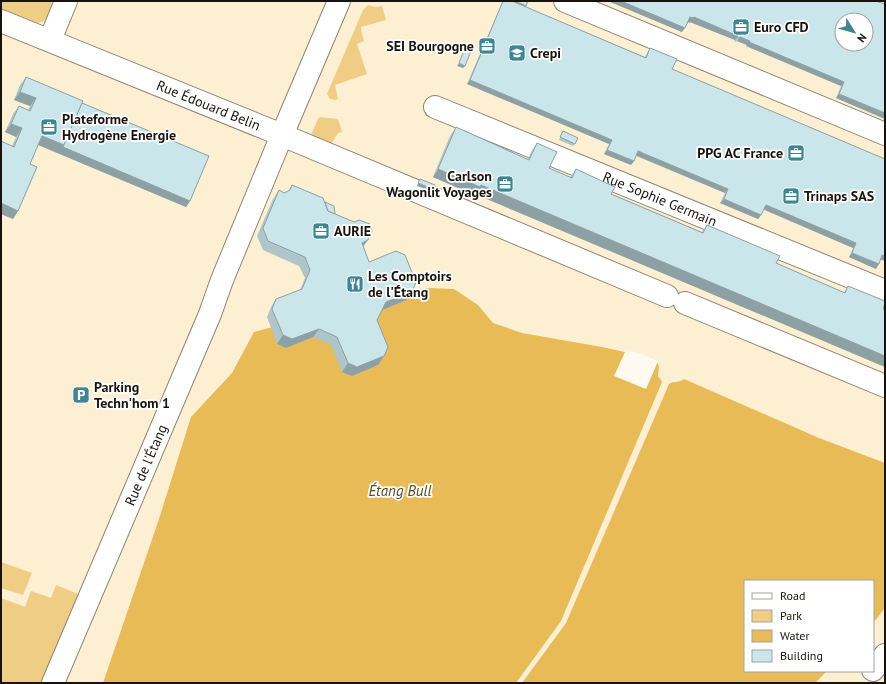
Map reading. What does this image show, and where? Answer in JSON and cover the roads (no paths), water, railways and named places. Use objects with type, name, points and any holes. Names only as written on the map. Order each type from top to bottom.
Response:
[{"type":"street","points":[[50,40],[66,1]]},
{"type":"street","points":[[282,135],[339,1]]},
{"type":"street","points":[[565,1],[885,134]]},
{"type":"street","name":"Rue Édouard Belin","points":[[1,21],[282,135],[885,386]]},
{"type":"street","name":"Rue Sophie Germain","points":[[435,107],[885,291]]},
{"type":"street","name":"Rue de l'Étang","points":[[53,683],[210,314],[222,280],[282,135]]},
{"type":"street","points":[[874,670],[885,655]]},
{"type":"street","points":[[862,683],[872,672]]},
{"type":"water","name":"Étang Bull","points":[[429,288],[454,289],[478,305],[493,323],[522,333],[638,355],[657,362],[659,366],[658,376],[662,382],[561,621],[516,683],[103,683],[159,519],[191,417],[232,373],[254,332],[410,290]]},
{"type":"water","points":[[684,379],[819,438],[885,463],[885,608],[874,622],[874,580],[744,580],[744,672],[826,672],[815,683],[522,683],[566,623],[669,384]]},
{"type":"place","name":"Euro CFD","points":[[741,27]]},
{"type":"place","name":"SEI Bourgogne","points":[[487,46]]},
{"type":"place","name":"Crepi","points":[[517,53]]},
{"type":"place","name":"Plateforme Hydrogène Energie","points":[[49,127]]},
{"type":"place","name":"PPG AC France","points":[[796,153]]},
{"type":"place","name":"Carlson Wagonlit Voyages","points":[[505,184]]},
{"type":"place","name":"Trinaps SAS","points":[[791,196]]},
{"type":"place","name":"AURIE","points":[[321,231]]},
{"type":"place","name":"Les Comptoirs de l'Étang","points":[[355,284]]},
{"type":"place","name":"Parking Techn'hom 1","points":[[81,395]]}]
